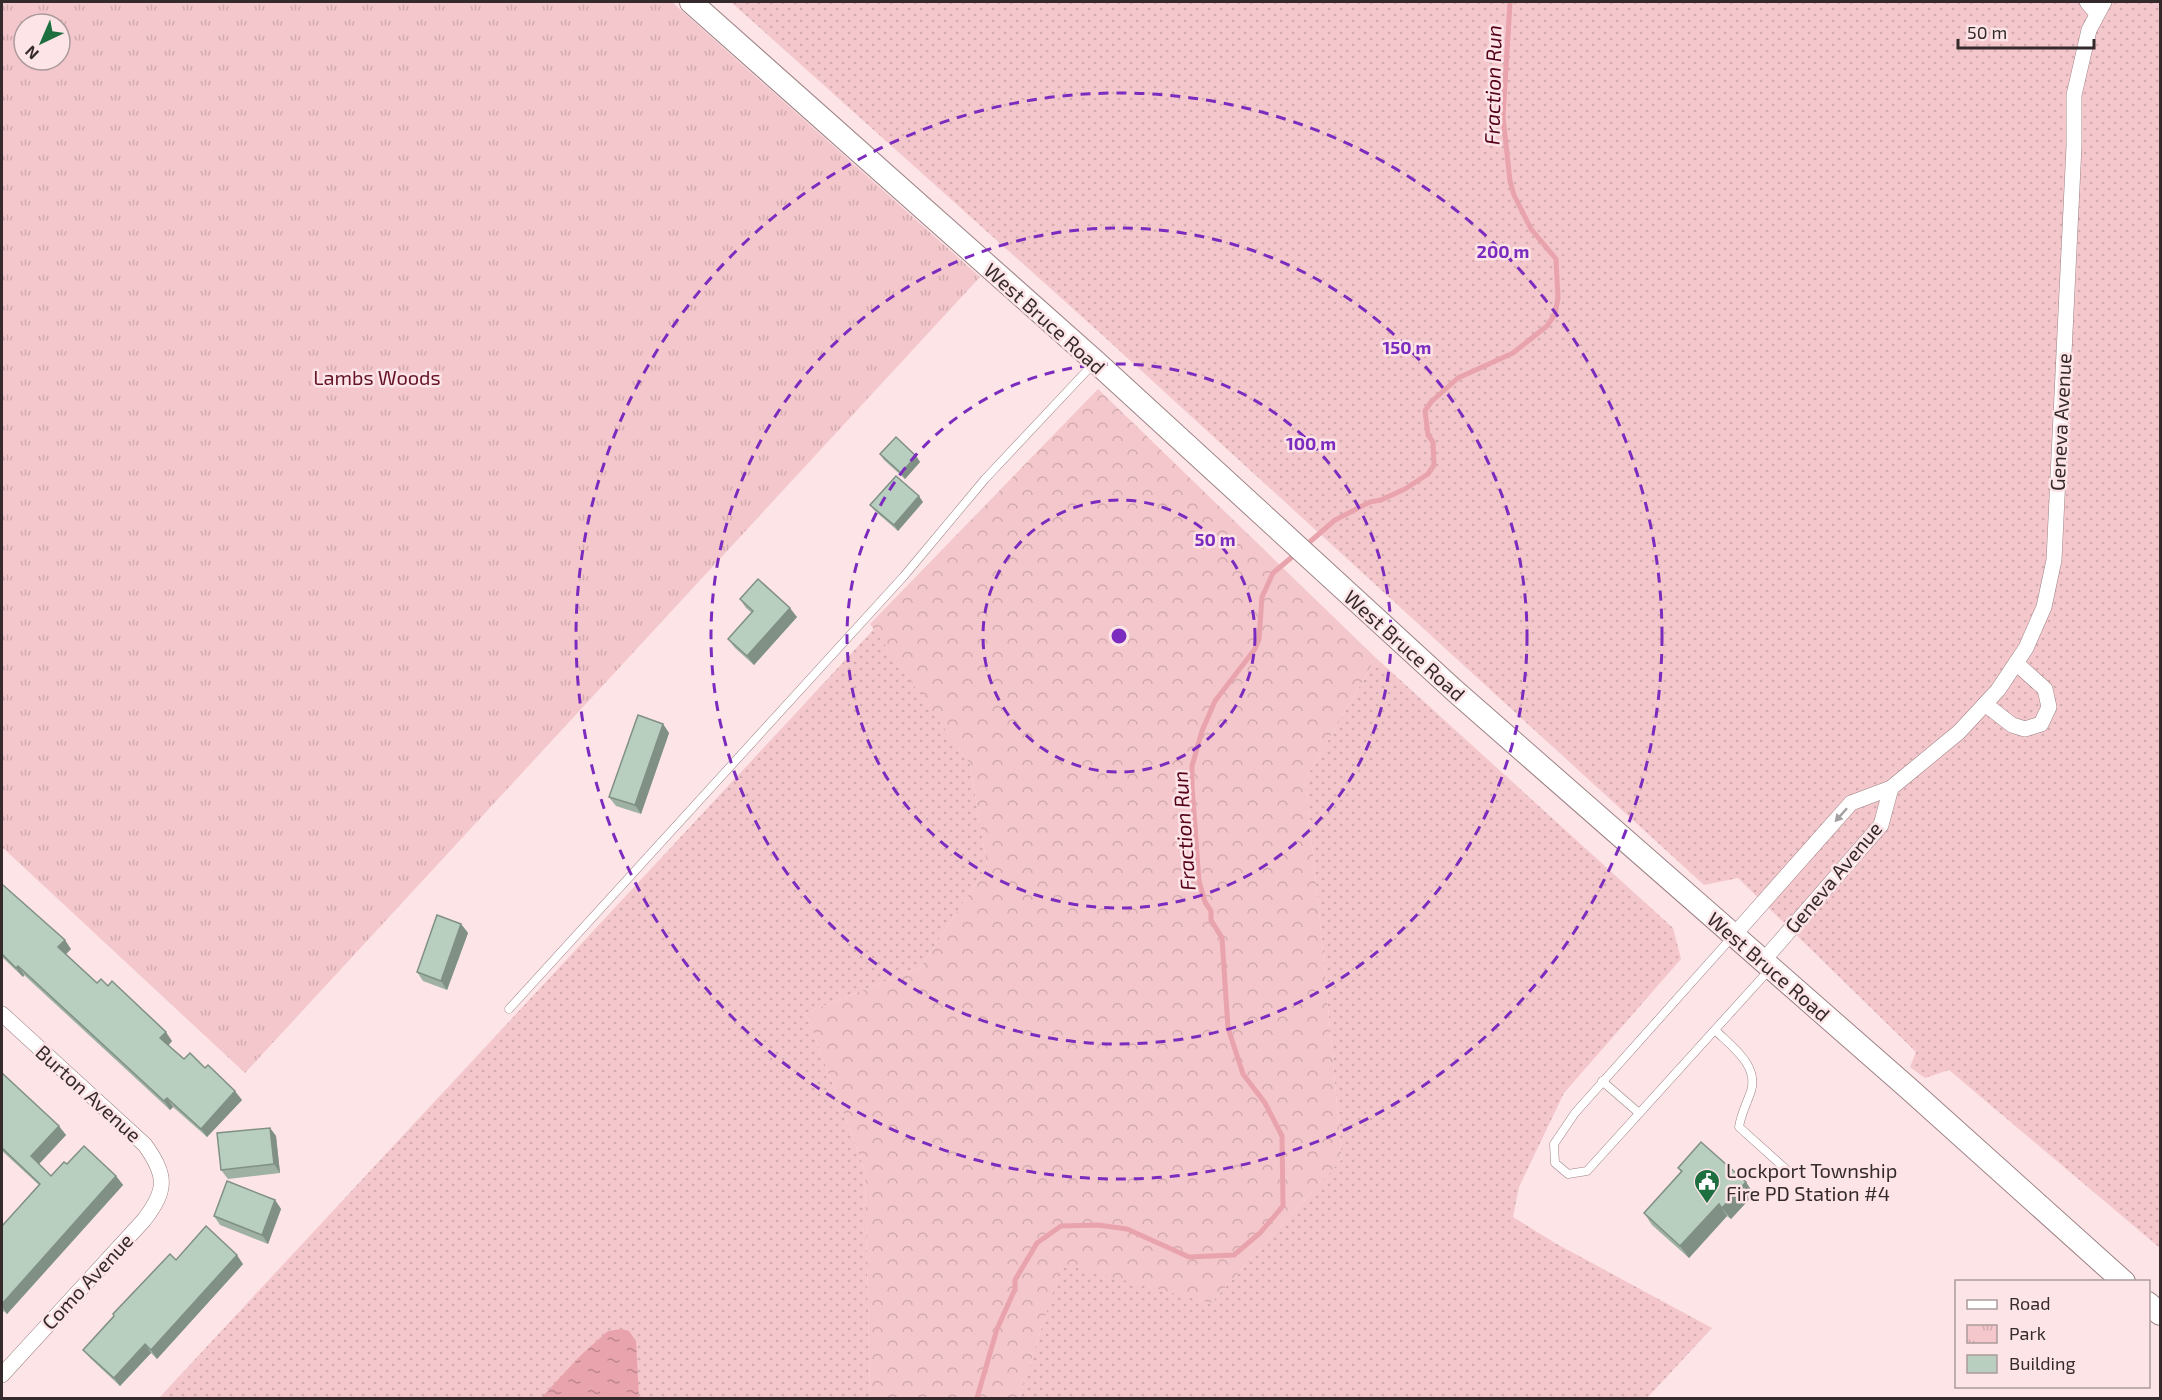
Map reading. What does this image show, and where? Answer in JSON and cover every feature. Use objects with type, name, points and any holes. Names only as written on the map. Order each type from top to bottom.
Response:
[{"type":"street","name":"West Bruce Road","points":[[691,2],[1096,362],[1455,692],[1767,964],[2123,1280]]},
{"type":"street","points":[[2087,2],[2101,8]]},
{"type":"street","name":"Geneva Avenue","points":[[1734,935],[1851,803],[1891,788],[1959,732],[1998,690],[2026,648],[2044,608],[2054,561],[2074,146],[2074,95],[2089,30],[2101,8]]},
{"type":"street","points":[[1985,704],[2012,725],[2025,729],[2041,724],[2049,707],[2045,689],[2016,663]]},
{"type":"street","name":"Geneva Avenue","points":[[1767,964],[1881,825],[1891,788]]},
{"type":"street","name":"Burton Avenue","points":[[2,1014],[146,1145],[157,1161],[163,1182]]},
{"type":"street","name":"Como Avenue","points":[[2,1375],[144,1220],[156,1204],[163,1182]]},
{"type":"lane","points":[[509,1009],[904,576],[986,479],[1096,362]]},
{"type":"lane","points":[[1734,935],[1575,1113],[1554,1144],[1555,1163],[1568,1174],[1587,1172],[1715,1030],[1767,964]]},
{"type":"lane","points":[[1715,1030],[1750,1068],[1752,1088],[1741,1115],[1739,1127],[1790,1172]]},
{"type":"lane","points":[[1602,1081],[1639,1113]]},
{"type":"green space","name":"Lambs Woods","points":[[2,2],[672,2],[980,277],[245,1073],[2,847]]},
{"type":"green space","points":[[731,2],[2160,2],[2160,1248],[1949,1070],[1925,1078],[1910,1067],[1916,1052],[1738,878],[1704,885],[1099,332]]},
{"type":"green space","points":[[1098,389],[1376,658],[1305,780],[1342,1159],[1211,1303],[1062,1264],[1019,1398],[870,1398],[865,1171],[806,1013],[921,967],[987,866],[970,764],[870,624]]},
{"type":"green space","points":[[874,629],[970,764],[987,866],[921,967],[806,1013],[865,1171],[870,1398],[159,1398]]},
{"type":"green space","points":[[1376,658],[1673,928],[1681,959],[1564,1093],[1519,1187],[1513,1217],[1555,1243],[1712,1328],[1647,1398],[1019,1398],[1062,1263],[1211,1303],[1342,1159],[1305,780]]},
{"type":"water","points":[[622,1329],[629,1331],[636,1341],[639,1398],[541,1398],[581,1355],[608,1331]]},
{"type":"building","points":[[896,437],[916,456],[901,473],[880,454]]},
{"type":"building","points":[[896,476],[919,496],[894,525],[870,505]]},
{"type":"building","points":[[758,579],[790,608],[747,656],[728,639],[753,611],[740,599]]},
{"type":"building","points":[[638,715],[663,724],[635,805],[609,797]]},
{"type":"building","points":[[3,885],[65,940],[58,947],[97,983],[101,979],[108,986],[112,981],[166,1032],[160,1038],[184,1059],[190,1053],[205,1068],[208,1065],[235,1091],[201,1129],[167,1098],[164,1101],[18,966],[16,968],[2,954]]},
{"type":"building","points":[[437,915],[461,924],[441,981],[417,972]]},
{"type":"building","points":[[2,1073],[59,1126],[31,1156],[51,1176],[64,1162],[67,1164],[84,1146],[116,1176],[2,1304],[2,1226],[40,1184],[2,1148]]},
{"type":"building","points":[[270,1128],[274,1164],[221,1170],[217,1133]]},
{"type":"building","name":"Lockport Township Fire PD Station #4","points":[[1701,1142],[1746,1182],[1722,1208],[1719,1204],[1680,1246],[1644,1213],[1682,1171],[1678,1168]]},
{"type":"building","points":[[227,1181],[275,1200],[262,1235],[214,1216]]},
{"type":"building","points":[[206,1226],[237,1255],[151,1350],[145,1344],[114,1378],[83,1350],[114,1316],[113,1314],[170,1254],[176,1260]]},
{"type":"waterway","name":"Fraction Run","points":[[1305,546],[1335,520],[1370,502],[1381,500],[1405,489],[1428,474],[1434,465],[1433,442],[1428,435],[1425,411],[1431,402],[1458,378],[1513,353],[1547,326],[1555,314],[1558,298],[1556,259],[1531,229],[1514,195],[1510,181],[1503,117],[1510,2]]},
{"type":"waterway","name":"Fraction Run","points":[[977,1398],[997,1329],[1015,1289],[1015,1280],[1037,1243],[1061,1226],[1098,1225],[1127,1229],[1189,1257],[1234,1255],[1260,1233],[1283,1206],[1282,1136],[1265,1103],[1243,1074],[1228,1028],[1222,938],[1211,920],[1211,911],[1205,902],[1199,881],[1192,766],[1202,731],[1215,701],[1255,649],[1259,639],[1262,597],[1273,573],[1298,552]]},
{"type":"place","name":"Lockport Township Fire PD Station #4","points":[[1707,1205]]}]
